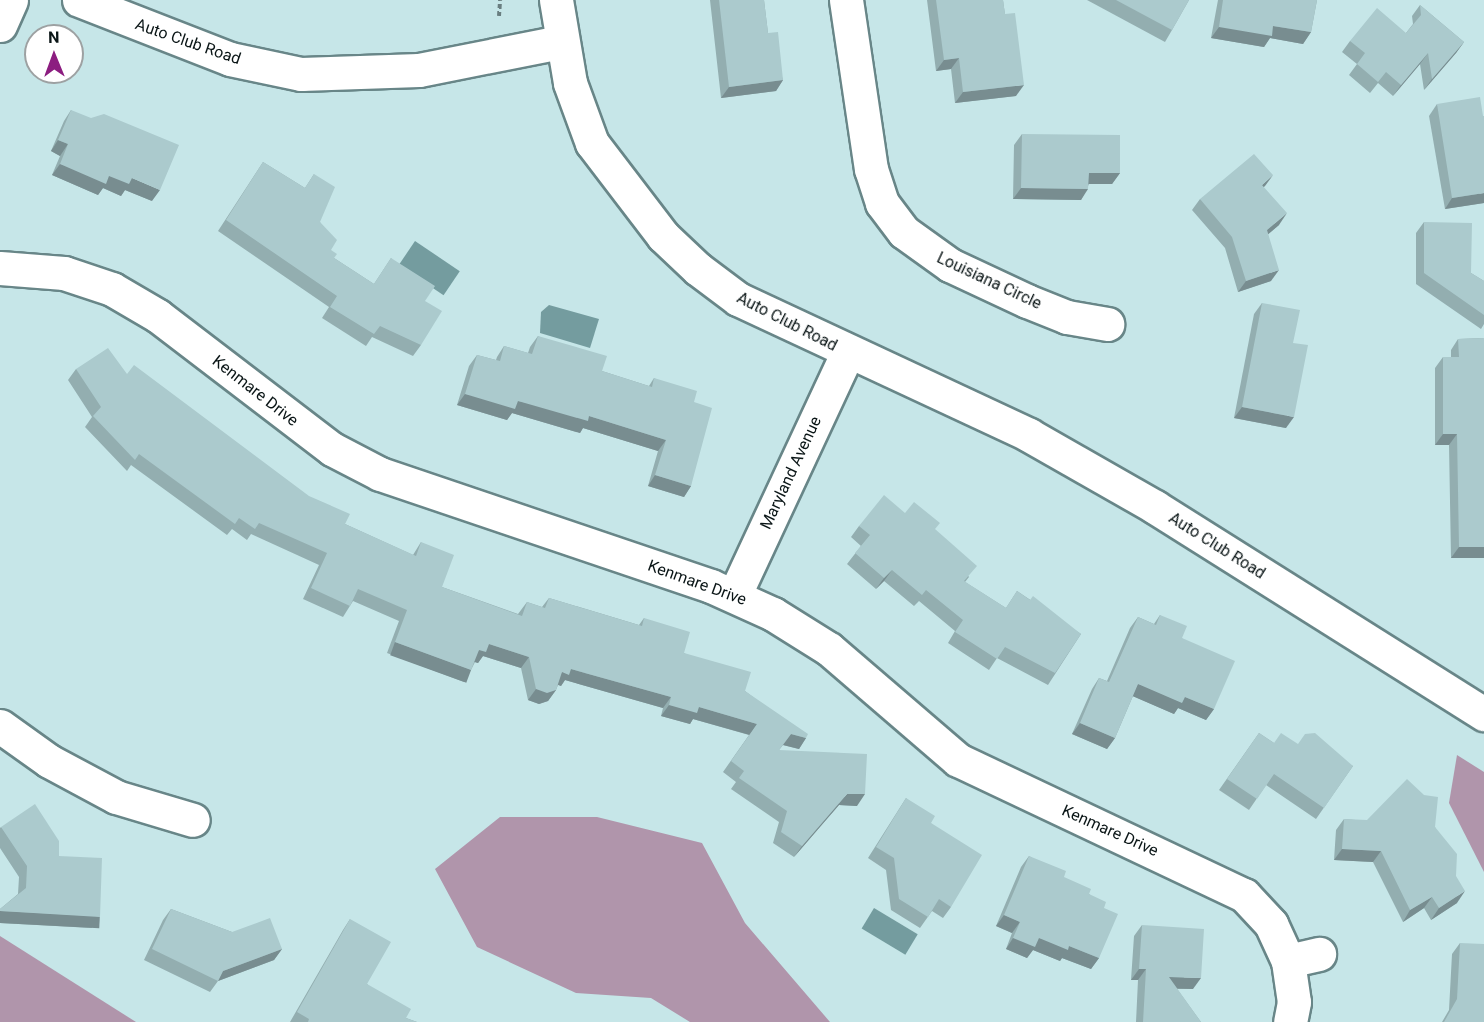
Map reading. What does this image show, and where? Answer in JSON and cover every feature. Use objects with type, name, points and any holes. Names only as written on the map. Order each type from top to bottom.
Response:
[{"type":"street","points":[[0,25],[11,0]]},
{"type":"street","name":"Auto Club Road","points":[[79,0],[230,59],[301,74],[419,70],[560,42],[592,143],[663,236],[738,298],[848,352],[1029,435],[1155,507],[1484,714]]},
{"type":"street","points":[[556,0],[560,42]]},
{"type":"street","name":"Louisiana Circle","points":[[846,0],[871,169],[882,203],[904,232],[950,265],[1027,301],[1107,324]]},
{"type":"street","name":"Kenmare Drive","points":[[0,268],[64,273],[112,289],[158,316],[332,449],[380,474],[735,594],[829,649],[958,760],[1244,895],[1271,924],[1288,961],[1294,1002],[1290,1022]]},
{"type":"street","name":"Maryland Avenue","points":[[735,594],[848,352]]},
{"type":"street","points":[[0,726],[49,761],[116,797],[193,820]]},
{"type":"street","points":[[1288,961],[1319,954]]},
{"type":"path","points":[[499,16],[500,0]]},
{"type":"shaded area","points":[[1457,755],[1484,772],[1484,872],[1449,803]]},
{"type":"shaded area","points":[[500,817],[597,817],[702,843],[745,923],[830,1022],[690,1022],[651,998],[576,993],[477,947],[435,869]]},
{"type":"shaded area","points":[[0,936],[136,1022],[0,1022]]},
{"type":"water","points":[[415,241],[460,271],[444,295],[399,265]]},
{"type":"water","points":[[549,305],[599,319],[590,348],[540,333],[541,312]]},
{"type":"water","points":[[874,908],[918,934],[905,955],[862,929]]},
{"type":"building","points":[[719,0],[764,0],[768,33],[778,32],[783,80],[729,87]]},
{"type":"building","points":[[936,0],[1003,0],[1005,14],[1015,13],[1024,85],[963,92],[959,58],[944,60]]},
{"type":"building","points":[[1116,0],[1189,0],[1172,30]]},
{"type":"building","points":[[1223,0],[1317,0],[1311,32],[1273,26],[1272,36],[1219,27]]},
{"type":"building","points":[[1420,5],[1464,42],[1432,79],[1428,53],[1401,85],[1386,72],[1378,82],[1357,64],[1365,53],[1350,41],[1377,8],[1406,33],[1421,15]]},
{"type":"building","points":[[1480,97],[1484,116],[1484,193],[1452,198],[1437,104]]},
{"type":"building","points":[[71,110],[91,118],[104,114],[179,145],[160,190],[132,178],[129,184],[109,176],[106,184],[60,164],[68,144],[58,140]]},
{"type":"building","points":[[1022,134],[1120,135],[1120,173],[1089,173],[1088,189],[1021,188]]},
{"type":"building","points":[[1254,154],[1273,175],[1262,185],[1287,213],[1267,230],[1279,270],[1246,281],[1232,237],[1200,199]]},
{"type":"building","points":[[263,162],[305,188],[314,174],[335,187],[320,222],[337,240],[331,250],[337,254],[334,258],[374,284],[391,258],[435,286],[425,301],[442,311],[421,345],[380,326],[374,334],[330,307],[337,296],[226,220]]},
{"type":"building","points":[[1424,222],[1472,223],[1471,273],[1484,281],[1484,315],[1424,273]]},
{"type":"building","points":[[1262,303],[1300,310],[1293,343],[1308,345],[1294,417],[1242,407]]},
{"type":"building","points":[[538,336],[607,356],[602,371],[652,387],[654,378],[697,391],[694,402],[712,408],[691,486],[655,475],[666,440],[589,416],[588,421],[518,401],[515,409],[465,394],[477,355],[500,361],[504,346],[532,354]]},
{"type":"building","points":[[1484,338],[1484,547],[1459,547],[1457,434],[1443,434],[1443,357],[1459,357],[1458,339]]},
{"type":"building","points":[[108,348],[127,374],[134,365],[309,496],[350,514],[345,524],[416,556],[421,542],[454,555],[442,587],[522,616],[527,602],[545,608],[549,598],[642,626],[644,618],[690,632],[684,653],[751,672],[745,691],[808,734],[806,738],[791,734],[779,750],[867,754],[865,794],[847,794],[802,846],[781,832],[787,811],[739,778],[744,771],[731,761],[757,724],[699,707],[697,713],[669,705],[671,697],[571,669],[569,675],[562,672],[556,690],[547,693],[536,689],[529,657],[489,644],[486,652],[479,650],[471,670],[395,642],[407,610],[358,589],[350,606],[311,588],[327,553],[259,523],[255,529],[239,518],[235,524],[139,454],[135,460],[93,416],[101,407],[76,369]]},
{"type":"building","points":[[884,495],[905,513],[914,502],[940,523],[935,529],[977,566],[964,581],[1006,608],[1017,591],[1030,600],[1033,596],[1081,634],[1055,673],[1005,647],[997,659],[955,632],[963,620],[926,590],[922,595],[892,570],[884,578],[855,553],[870,535],[859,526]]},
{"type":"building","points":[[1160,615],[1187,626],[1182,638],[1235,661],[1214,709],[1185,697],[1182,703],[1138,684],[1115,738],[1080,723],[1099,678],[1109,682],[1138,617],[1156,625]]},
{"type":"building","points":[[1259,733],[1274,743],[1281,733],[1298,744],[1305,734],[1315,733],[1353,766],[1324,808],[1274,774],[1257,799],[1227,779]]},
{"type":"building","points":[[1407,779],[1424,795],[1438,797],[1435,827],[1457,854],[1456,876],[1465,891],[1439,908],[1432,897],[1410,910],[1381,851],[1342,849],[1344,819],[1367,820]]},
{"type":"building","points":[[906,798],[935,816],[931,823],[982,855],[951,907],[939,899],[928,917],[899,899],[894,858],[876,847]]},
{"type":"building","points":[[35,804],[59,841],[59,856],[102,858],[100,917],[0,911],[26,888],[27,866],[1,827]]},
{"type":"building","points":[[1029,856],[1066,871],[1064,877],[1091,889],[1089,894],[1106,902],[1104,908],[1118,914],[1099,958],[1069,946],[1068,950],[1039,938],[1035,947],[1013,938],[1020,922],[1004,915]]},
{"type":"building","points":[[171,909],[232,932],[270,918],[282,949],[223,971],[218,981],[152,949]]},
{"type":"building","points":[[350,919],[391,942],[367,984],[411,1009],[406,1018],[417,1022],[308,1022],[309,1019],[297,1012]]},
{"type":"building","points":[[1142,925],[1204,929],[1201,978],[1169,977],[1201,1022],[1143,1022],[1146,969],[1139,969]]},
{"type":"building","points":[[1460,943],[1484,944],[1484,1022],[1444,1022],[1457,999]]}]
